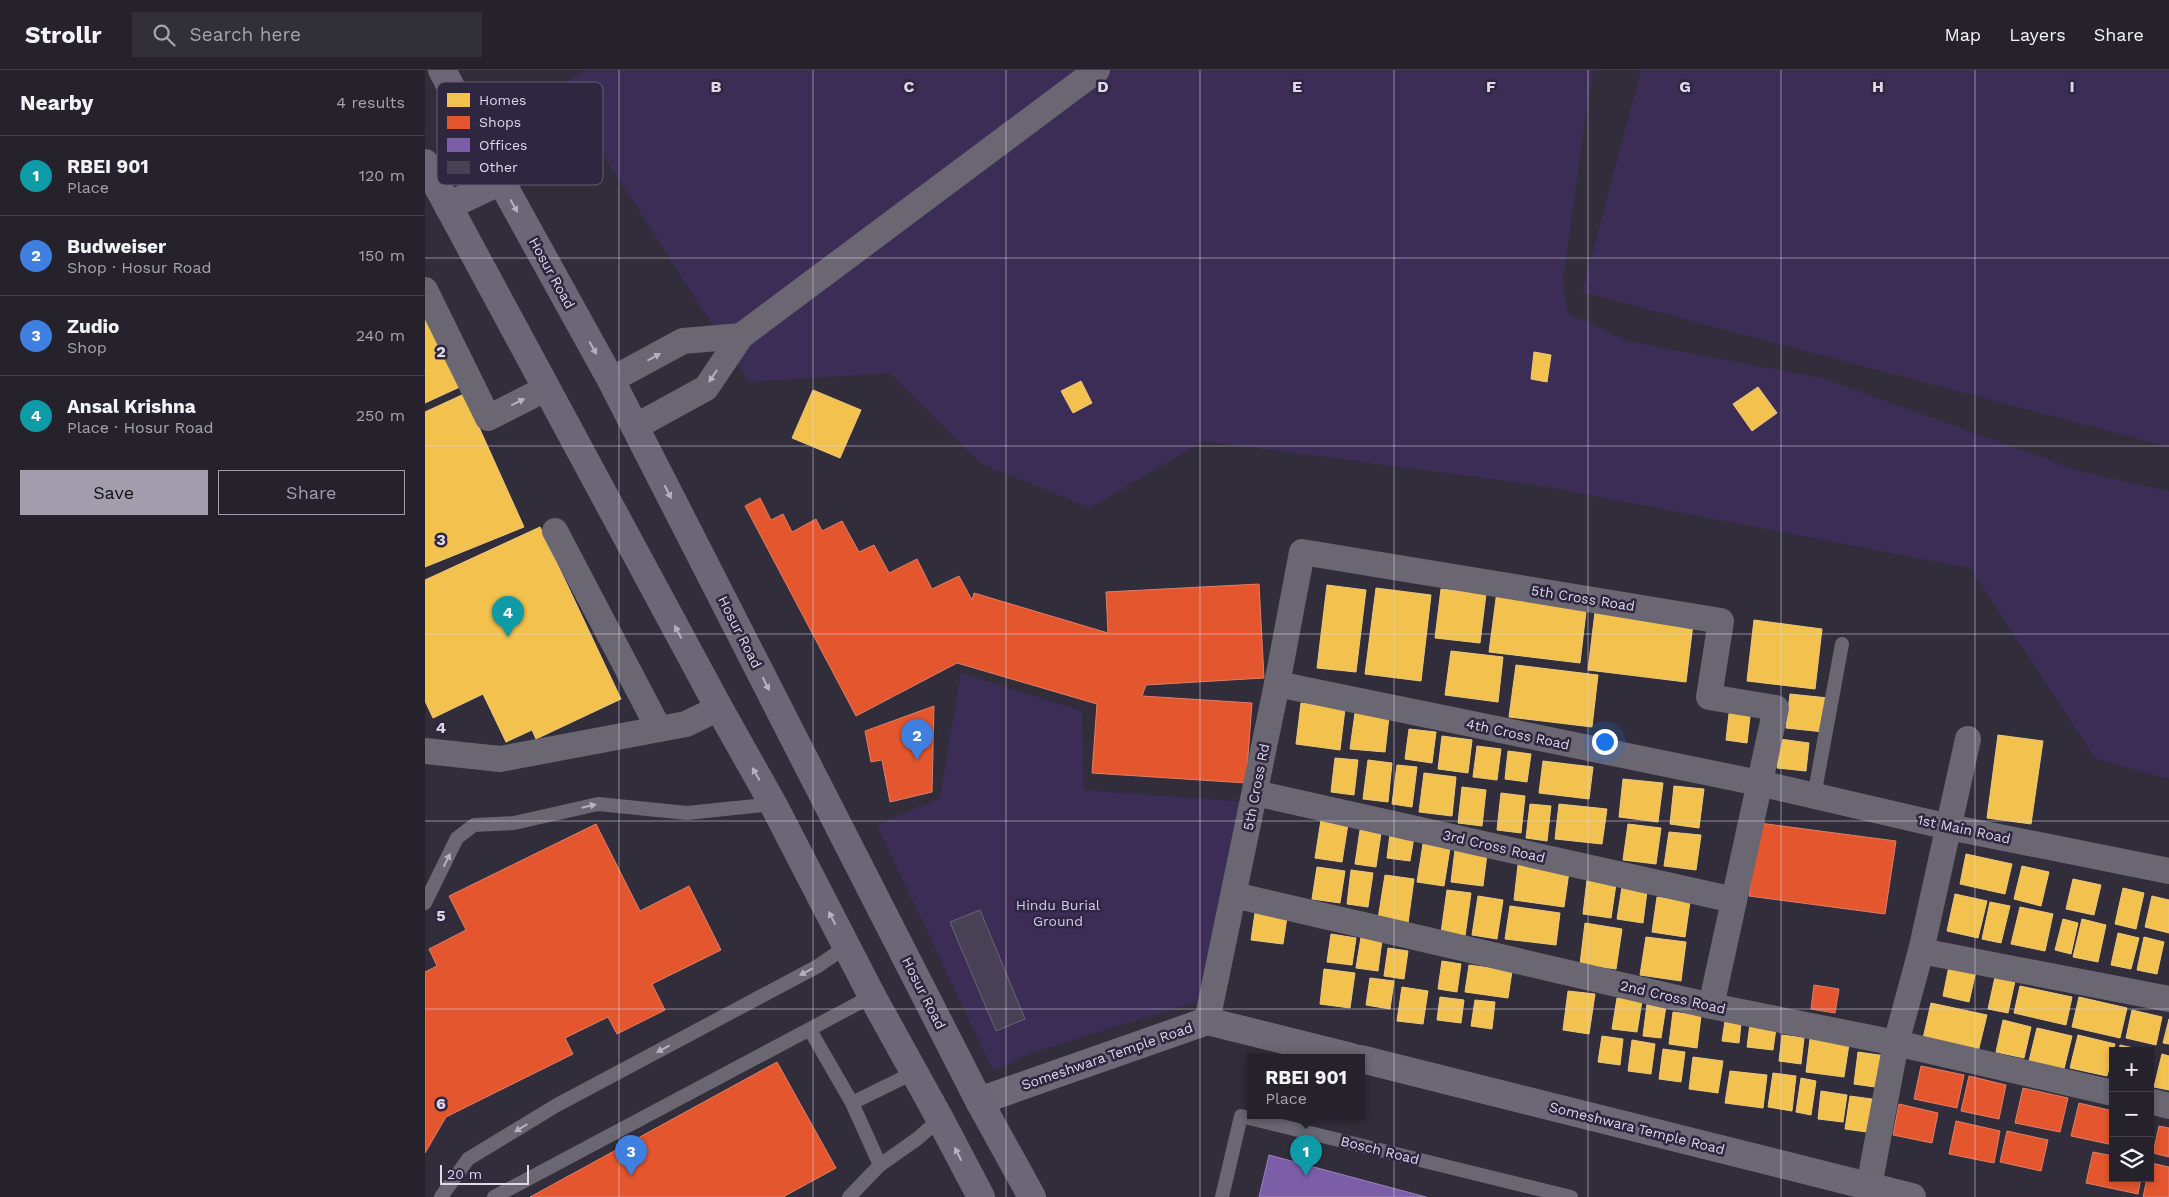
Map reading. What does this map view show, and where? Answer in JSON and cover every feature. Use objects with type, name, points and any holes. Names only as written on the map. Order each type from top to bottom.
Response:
[{"type":"main road","name":"Hosur Road","points":[[442,70],[448,82]]},
{"type":"main road","points":[[425,163],[437,184]]},
{"type":"main road","points":[[437,185],[719,708],[773,804],[872,996],[915,1072],[981,1197]]},
{"type":"main road","points":[[449,206],[493,185]]},
{"type":"main road","name":"Hosur Road","points":[[503,185],[611,380],[979,1101],[1032,1197]]},
{"type":"street","points":[[635,428],[706,388],[741,336],[1097,70]]},
{"type":"street","points":[[425,290],[489,418],[547,388]]},
{"type":"street","points":[[611,380],[683,341],[741,336]]},
{"type":"street","points":[[555,530],[659,729]]},
{"type":"street","name":"5th Cross Rd","points":[[1207,1021],[1255,793],[1302,552]]},
{"type":"street","name":"5th Cross Road","points":[[1302,552],[1721,621],[1709,697],[1776,708],[1759,783]]},
{"type":"street","name":"4th Cross Road","points":[[1277,684],[1759,783]]},
{"type":"street","points":[[425,751],[499,759],[686,724],[719,708]]},
{"type":"street","points":[[1869,1186],[1897,1043],[1921,951],[1968,739]]},
{"type":"street","points":[[1711,1006],[1759,783]]},
{"type":"street","name":"1st Main Road","points":[[1759,783],[1949,827],[2169,871]]},
{"type":"street","name":"3rd Cross Road","points":[[1255,793],[1734,900]]},
{"type":"street","name":"2nd Cross Road","points":[[1234,895],[1711,1006],[1897,1043],[2109,1092]]},
{"type":"street","points":[[1921,951],[2169,999]]},
{"type":"street","name":"Someshwara Temple Road","points":[[979,1101],[1207,1021],[1341,1054]]},
{"type":"street","name":"Someshwara Temple Road","points":[[1365,1060],[1912,1197]]},
{"type":"street","points":[[2154,1102],[2169,1106]]},
{"type":"lane","points":[[1814,796],[1842,644]]},
{"type":"lane","points":[[425,903],[457,838],[473,825],[514,823],[598,804],[687,813],[773,804]]},
{"type":"lane","points":[[441,1197],[468,1159],[557,1105],[818,966],[847,946]]},
{"type":"lane","points":[[494,1197],[872,996]]},
{"type":"lane","points":[[810,1030],[851,1103],[881,1165]]},
{"type":"lane","points":[[851,1103],[915,1072]]},
{"type":"lane","name":"Bosch Road","points":[[1222,1197],[1241,1116],[1247,1117]]},
{"type":"lane","points":[[849,1197],[881,1165],[917,1139],[940,1119]]},
{"type":"lane","name":"Bosch Road","points":[[1253,1119],[1571,1197]]},
{"type":"green space","points":[[587,70],[1594,70],[1586,114],[1563,281],[1568,313],[1627,341],[1822,378],[2083,472],[2169,491],[2169,779],[2096,759],[1970,568],[1542,486],[1204,441],[1090,508],[982,464],[889,373],[749,382],[603,155],[603,82],[566,82]]},
{"type":"green space","points":[[1641,70],[2169,70],[2169,447],[1582,292]]},
{"type":"green space","name":"Hindu Burial Ground","points":[[961,673],[1082,711],[1084,790],[1250,802],[1205,999],[1034,1052],[993,1071],[877,825],[940,798]]},
{"type":"building: Homes","points":[[425,307],[462,386],[425,403]]},
{"type":"building: Homes","points":[[1534,352],[1551,355],[1547,382],[1531,379]]},
{"type":"building: Homes","points":[[1081,381],[1092,403],[1073,413],[1061,391]]},
{"type":"building: Homes","points":[[1758,387],[1777,413],[1752,431],[1733,404]]},
{"type":"building: Homes","points":[[813,390],[861,410],[840,458],[792,438]]},
{"type":"building: Homes","points":[[464,394],[524,527],[425,567],[425,412]]},
{"type":"building: Homes","points":[[540,527],[621,699],[536,739],[532,730],[506,742],[483,694],[433,718],[425,701],[425,580]]},
{"type":"building: Homes","points":[[1327,585],[1366,590],[1356,672],[1317,668]]},
{"type":"building: Homes","points":[[1376,588],[1431,595],[1421,681],[1365,674]]},
{"type":"building: Homes","points":[[1441,589],[1486,594],[1480,643],[1435,638]]},
{"type":"building: Homes","points":[[1497,591],[1587,603],[1580,663],[1489,652]]},
{"type":"building: Homes","points":[[1595,612],[1693,624],[1686,682],[1588,670]]},
{"type":"building: Homes","points":[[1754,620],[1822,629],[1815,689],[1747,681]]},
{"type":"building: Homes","points":[[1451,651],[1503,657],[1498,702],[1445,695]]},
{"type":"building: Homes","points":[[1516,665],[1598,675],[1592,727],[1509,717]]},
{"type":"building: Homes","points":[[1790,694],[1828,698],[1824,732],[1786,728]]},
{"type":"building: Homes","points":[[1301,703],[1345,709],[1340,750],[1296,744]]},
{"type":"building: Homes","points":[[1730,705],[1751,708],[1747,743],[1726,740]]},
{"type":"building: Homes","points":[[1355,713],[1389,717],[1385,752],[1350,749]]},
{"type":"building: Homes","points":[[1409,729],[1436,732],[1432,763],[1405,759]]},
{"type":"building: Homes","points":[[1998,735],[2043,741],[2031,824],[1987,818]]},
{"type":"building: Homes","points":[[1442,736],[1472,740],[1468,773],[1438,769]]},
{"type":"building: Homes","points":[[1780,739],[1809,743],[1806,771],[1777,768]]},
{"type":"building: Homes","points":[[1477,746],[1501,749],[1497,780],[1473,777]]},
{"type":"building: Homes","points":[[1508,751],[1531,754],[1527,782],[1505,779]]},
{"type":"building: Homes","points":[[1335,758],[1358,760],[1354,795],[1331,792]]},
{"type":"building: Homes","points":[[1368,760],[1392,763],[1388,802],[1363,799]]},
{"type":"building: Homes","points":[[1543,761],[1593,767],[1589,799],[1539,793]]},
{"type":"building: Homes","points":[[1397,765],[1417,767],[1412,807],[1392,804]]},
{"type":"building: Homes","points":[[1424,773],[1456,777],[1452,816],[1419,812]]},
{"type":"building: Homes","points":[[1623,779],[1663,783],[1658,822],[1619,817]]},
{"type":"building: Homes","points":[[1674,786],[1704,789],[1699,828],[1670,824]]},
{"type":"building: Homes","points":[[1462,787],[1486,790],[1482,826],[1458,823]]},
{"type":"building: Homes","points":[[1501,793],[1525,796],[1521,833],[1497,830]]},
{"type":"building: Homes","points":[[1530,804],[1551,806],[1547,841],[1526,838]]},
{"type":"building: Homes","points":[[1559,804],[1607,809],[1602,844],[1555,839]]},
{"type":"building: Homes","points":[[1321,820],[1348,824],[1342,862],[1315,858]]},
{"type":"building: Homes","points":[[1628,824],[1661,828],[1656,864],[1623,860]]},
{"type":"building: Homes","points":[[1360,830],[1381,833],[1376,867],[1355,864]]},
{"type":"building: Homes","points":[[1669,832],[1701,835],[1696,870],[1664,866]]},
{"type":"building: Homes","points":[[1390,834],[1414,837],[1410,861],[1387,858]]},
{"type":"building: Homes","points":[[1423,844],[1450,848],[1444,886],[1417,882]]},
{"type":"building: Homes","points":[[1455,850],[1487,854],[1483,886],[1451,882]]},
{"type":"building: Homes","points":[[1966,854],[2012,864],[2005,894],[1960,884]]},
{"type":"building: Homes","points":[[1518,865],[1569,872],[1564,907],[1514,900]]},
{"type":"building: Homes","points":[[2022,866],[2049,872],[2041,906],[2014,899]]},
{"type":"building: Homes","points":[[1317,867],[1345,871],[1340,903],[1312,899]]},
{"type":"building: Homes","points":[[1351,870],[1373,873],[1368,907],[1347,904]]},
{"type":"building: Homes","points":[[1385,875],[1414,879],[1408,923],[1378,919]]},
{"type":"building: Homes","points":[[2073,879],[2101,885],[2094,915],[2066,909]]},
{"type":"building: Homes","points":[[1587,880],[1616,884],[1611,918],[1583,914]]},
{"type":"building: Homes","points":[[1622,887],[1647,891],[1643,923],[1617,919]]},
{"type":"building: Homes","points":[[2123,888],[2144,893],[2136,929],[2115,924]]},
{"type":"building: Homes","points":[[1447,890],[1471,893],[1465,936],[1441,933]]},
{"type":"building: Homes","points":[[1955,894],[1987,901],[1978,938],[1947,931]]},
{"type":"building: Homes","points":[[1478,896],[1503,900],[1497,939],[1472,935]]},
{"type":"building: Homes","points":[[2152,896],[2169,900],[2169,933],[2145,927]]},
{"type":"building: Homes","points":[[1657,897],[1690,902],[1685,937],[1652,932]]},
{"type":"building: Homes","points":[[1990,902],[2010,906],[2001,943],[1982,939]]},
{"type":"building: Homes","points":[[1510,906],[1560,913],[1556,945],[1505,939]]},
{"type":"building: Homes","points":[[2020,907],[2053,914],[2045,951],[2011,944]]},
{"type":"building: Homes","points":[[1255,913],[1287,917],[1283,944],[1251,940]]},
{"type":"building: Homes","points":[[2063,919],[2078,923],[2071,954],[2055,950]]},
{"type":"building: Homes","points":[[2082,919],[2106,925],[2098,962],[2073,957]]},
{"type":"building: Homes","points":[[1585,923],[1622,929],[1616,969],[1580,964]]},
{"type":"building: Homes","points":[[2118,933],[2139,938],[2131,969],[2111,965]]},
{"type":"building: Homes","points":[[1331,934],[1356,938],[1352,965],[1327,962]]},
{"type":"building: Homes","points":[[1361,937],[1382,940],[1378,971],[1356,968]]},
{"type":"building: Homes","points":[[1646,937],[1686,942],[1681,981],[1640,975]]},
{"type":"building: Homes","points":[[2144,937],[2164,942],[2157,974],[2137,970]]},
{"type":"building: Homes","points":[[1388,948],[1408,951],[1404,979],[1384,976]]},
{"type":"building: Homes","points":[[1442,961],[1461,964],[1457,992],[1438,989]]},
{"type":"building: Homes","points":[[1469,965],[1512,971],[1508,998],[1465,992]]},
{"type":"building: Homes","points":[[1949,966],[1976,971],[1969,1002],[1943,996]]},
{"type":"building: Homes","points":[[1324,969],[1355,973],[1350,1008],[1320,1004]]},
{"type":"building: Homes","points":[[1995,977],[2015,981],[2008,1013],[1988,1009]]},
{"type":"building: Homes","points":[[1370,978],[1394,981],[1390,1009],[1366,1005]]},
{"type":"building: Homes","points":[[2020,986],[2072,997],[2066,1025],[2014,1013]]},
{"type":"building: Homes","points":[[1402,987],[1428,991],[1423,1024],[1397,1021]]},
{"type":"building: Homes","points":[[1568,991],[1595,994],[1589,1034],[1563,1030]]},
{"type":"building: Homes","points":[[1440,997],[1464,1000],[1461,1023],[1437,1020]]},
{"type":"building: Homes","points":[[2079,997],[2127,1008],[2120,1038],[2072,1027]]},
{"type":"building: Homes","points":[[1617,998],[1642,1001],[1637,1032],[1612,1029]]},
{"type":"building: Homes","points":[[1475,1000],[1495,1002],[1492,1029],[1471,1026]]},
{"type":"building: Homes","points":[[1931,1003],[1987,1015],[1977,1056],[1922,1043]]},
{"type":"building: Homes","points":[[1647,1004],[1666,1006],[1661,1038],[1643,1036]]},
{"type":"building: Homes","points":[[2132,1010],[2162,1017],[2156,1045],[2126,1038]]},
{"type":"building: Homes","points":[[1673,1012],[1701,1016],[1697,1048],[1669,1044]]},
{"type":"building: Homes","points":[[2169,1019],[2169,1044],[2163,1043]]},
{"type":"building: Homes","points":[[2003,1020],[2031,1027],[2024,1058],[1996,1052]]},
{"type":"building: Homes","points":[[1725,1021],[1741,1024],[1739,1043],[1722,1041]]},
{"type":"building: Homes","points":[[1750,1024],[1776,1028],[1773,1050],[1747,1047]]},
{"type":"building: Homes","points":[[2037,1028],[2072,1036],[2064,1069],[2029,1061]]},
{"type":"building: Homes","points":[[1782,1035],[1804,1038],[1801,1064],[1779,1061]]},
{"type":"building: Homes","points":[[2078,1035],[2115,1044],[2114,1047],[2109,1047],[2107,1076],[2070,1068]]},
{"type":"building: Homes","points":[[1602,1036],[1623,1039],[1620,1065],[1598,1062]]},
{"type":"building: Homes","points":[[1810,1039],[1849,1044],[1844,1077],[1806,1072]]},
{"type":"building: Homes","points":[[1632,1040],[1655,1044],[1651,1074],[1628,1071]]},
{"type":"building: Homes","points":[[1663,1049],[1685,1052],[1681,1082],[1659,1079]]},
{"type":"building: Homes","points":[[1858,1052],[1886,1056],[1882,1088],[1854,1084]]},
{"type":"building: Homes","points":[[2162,1054],[2169,1056],[2169,1090],[2154,1087]]},
{"type":"building: Homes","points":[[1693,1057],[1723,1061],[1718,1093],[1689,1089]]},
{"type":"building: Homes","points":[[1730,1071],[1767,1075],[1763,1108],[1725,1103]]},
{"type":"building: Homes","points":[[1773,1073],[1796,1076],[1792,1111],[1768,1107]]},
{"type":"building: Homes","points":[[1801,1078],[1816,1081],[1811,1115],[1796,1112]]},
{"type":"building: Homes","points":[[1821,1091],[1847,1095],[1843,1122],[1818,1119]]},
{"type":"building: Homes","points":[[1850,1096],[1879,1100],[1874,1133],[1845,1129]]},
{"type":"building: Shops","points":[[760,498],[771,520],[783,514],[792,532],[816,519],[822,531],[842,521],[859,552],[874,545],[889,573],[917,559],[932,589],[959,576],[972,600],[974,593],[1108,633],[1106,592],[1259,584],[1264,678],[1146,685],[1142,696],[1252,703],[1246,783],[1092,773],[1097,704],[957,663],[856,716],[745,506]]},
{"type":"building: Shops","points":[[934,706],[932,792],[890,802],[882,760],[871,762],[865,731]]},
{"type":"building: Shops","points":[[1759,823],[1896,841],[1885,914],[1749,896]]},
{"type":"building: Shops","points":[[596,824],[640,911],[689,886],[721,950],[652,984],[665,1010],[617,1034],[608,1017],[565,1038],[573,1054],[446,1117],[425,1153],[425,972],[437,966],[429,949],[466,930],[449,896]]},
{"type":"building: Shops","points":[[1814,985],[1839,989],[1835,1013],[1811,1009]]},
{"type":"building: Shops","points":[[777,1062],[836,1168],[783,1197],[530,1197]]},
{"type":"building: Shops","points":[[1921,1066],[1964,1075],[1957,1108],[1914,1099]]},
{"type":"building: Shops","points":[[1969,1076],[2006,1085],[1999,1119],[1961,1111]]},
{"type":"building: Shops","points":[[2023,1088],[2068,1098],[2060,1132],[2015,1123]]},
{"type":"building: Shops","points":[[2079,1103],[2109,1110],[2109,1144],[2071,1136]]},
{"type":"building: Shops","points":[[1899,1104],[1938,1113],[1932,1143],[1893,1135]]},
{"type":"building: Shops","points":[[1956,1121],[2000,1131],[1994,1163],[1949,1154]]},
{"type":"building: Shops","points":[[2159,1126],[2169,1128],[2169,1157],[2154,1153]]},
{"type":"building: Shops","points":[[2007,1131],[2048,1140],[2041,1171],[2000,1162]]},
{"type":"building: Shops","points":[[2093,1152],[2109,1155],[2109,1182],[2140,1182],[2138,1194],[2086,1183]]},
{"type":"building: Shops","points":[[2154,1164],[2169,1167],[2169,1197],[2143,1197],[2146,1182],[2154,1182]]},
{"type":"building: Offices","points":[[1269,1155],[1426,1197],[1259,1197]]},
{"type":"building: Other","points":[[980,910],[1025,1019],[996,1031],[950,922]]},
{"type":"place","name":"Ansal Krishna","points":[[508,637]]},
{"type":"place","name":"Budweiser","points":[[917,760]]},
{"type":"place","name":"Zudio","points":[[631,1176]]},
{"type":"place","name":"RBEI 901","points":[[1306,1176]]}]
